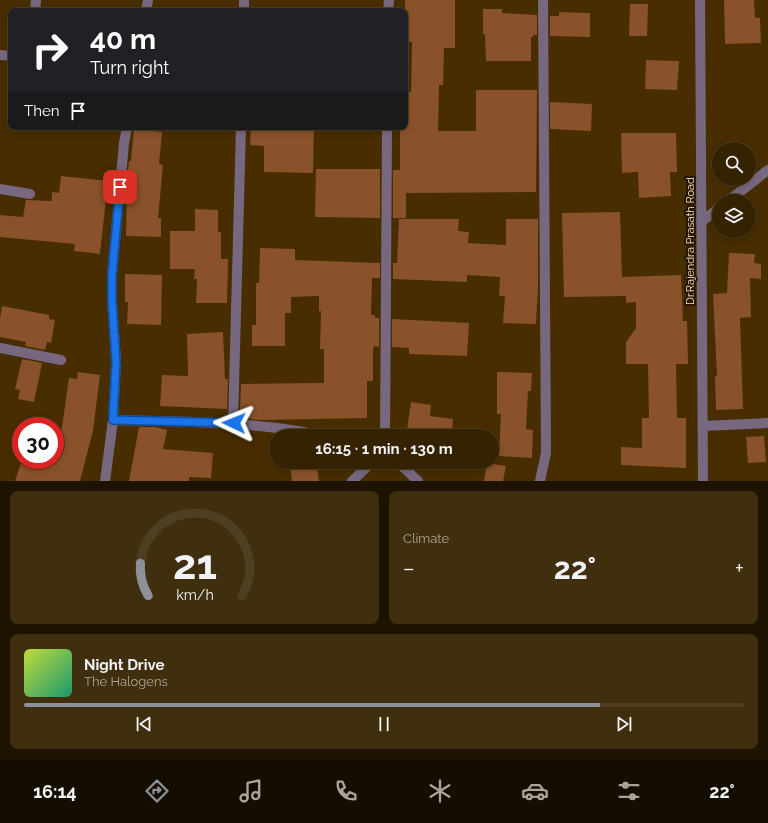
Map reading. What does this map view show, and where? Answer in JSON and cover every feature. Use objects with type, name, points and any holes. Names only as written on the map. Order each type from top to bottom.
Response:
[{"type":"street","points":[[540,481],[546,453],[543,0]]},
{"type":"street","name":"Dr.Rajendra Prasath Road","points":[[700,0],[703,481]]},
{"type":"street","points":[[105,481],[113,420],[116,362],[112,275],[126,130]]},
{"type":"street","points":[[234,423],[241,130]]},
{"type":"street","points":[[385,429],[387,130]]},
{"type":"street","points":[[737,194],[768,170]]},
{"type":"street","points":[[0,189],[30,194]]},
{"type":"street","points":[[701,222],[712,213]]},
{"type":"street","points":[[0,348],[61,360]]},
{"type":"street","points":[[113,420],[234,423],[284,429]]},
{"type":"street","points":[[703,426],[768,423]]},
{"type":"street","points":[[352,481],[365,469]]},
{"type":"street","points":[[405,469],[418,481]]},
{"type":"building","points":[[405,0],[455,0],[455,48],[444,48],[443,85],[439,85],[438,131],[476,131],[476,90],[537,90],[536,192],[406,193],[406,218],[393,218],[393,170],[400,170],[400,130],[408,130],[408,92],[411,92],[412,42],[408,42],[408,8],[405,8]]},
{"type":"building","points":[[724,0],[754,0],[755,18],[760,18],[761,43],[725,44]]},
{"type":"building","points":[[630,4],[648,4],[647,36],[629,36]]},
{"type":"building","points":[[483,9],[502,9],[502,13],[537,15],[537,35],[533,35],[533,37],[531,37],[531,61],[486,61],[485,34],[483,34]]},
{"type":"building","points":[[559,12],[590,13],[590,37],[550,36],[550,16],[559,16]]},
{"type":"building","points":[[646,60],[679,61],[677,90],[645,89]]},
{"type":"building","points":[[550,102],[592,104],[591,131],[550,129]]},
{"type":"building","points":[[134,130],[162,132],[159,164],[163,165],[158,218],[161,218],[161,237],[126,236],[127,177],[129,161],[131,161]]},
{"type":"building","points":[[251,130],[314,130],[313,173],[264,172],[264,146],[250,145]]},
{"type":"building","points":[[621,133],[676,133],[677,172],[670,172],[671,196],[639,198],[638,172],[622,173]]},
{"type":"building","points":[[316,169],[380,169],[380,218],[315,217]]},
{"type":"building","points":[[61,176],[108,181],[100,254],[74,251],[75,244],[0,237],[0,215],[23,217],[26,200],[52,201],[52,192],[59,193]]},
{"type":"building","points":[[195,209],[218,210],[218,232],[221,232],[221,259],[228,259],[227,303],[196,303],[197,279],[194,279],[195,269],[170,269],[170,231],[195,231]]},
{"type":"building","points":[[620,212],[622,277],[681,275],[683,321],[687,321],[688,364],[676,364],[677,418],[686,418],[686,468],[621,465],[621,447],[642,448],[642,418],[649,418],[648,364],[626,364],[626,342],[636,328],[636,302],[626,303],[626,296],[564,297],[562,213]]},
{"type":"building","points":[[399,219],[459,219],[458,231],[469,232],[468,243],[506,245],[506,219],[538,219],[538,287],[536,324],[503,323],[505,296],[499,296],[500,277],[467,275],[467,282],[393,279],[393,263],[397,263]]},
{"type":"building","points":[[260,248],[295,249],[295,260],[380,263],[380,278],[372,278],[371,315],[375,315],[375,318],[379,318],[379,347],[374,346],[373,350],[373,381],[367,381],[367,418],[258,420],[246,418],[246,410],[240,410],[241,384],[324,383],[324,349],[320,349],[321,311],[319,311],[319,296],[291,297],[291,313],[285,313],[285,346],[252,346],[252,325],[256,325],[256,283],[259,283]]},
{"type":"building","points":[[729,253],[755,254],[754,263],[761,264],[761,279],[750,278],[751,317],[740,318],[743,409],[716,410],[715,376],[717,376],[713,294],[727,293]]},
{"type":"building","points":[[125,274],[162,275],[161,325],[127,324],[128,302],[125,302]]},
{"type":"building","points":[[2,306],[49,315],[49,319],[55,320],[51,343],[47,342],[45,350],[25,346],[26,342],[0,337]]},
{"type":"building","points":[[392,319],[469,323],[467,356],[409,354],[409,348],[392,347]]},
{"type":"building","points":[[223,332],[225,379],[228,379],[227,409],[160,406],[162,375],[188,376],[187,334]]},
{"type":"building","points":[[22,359],[42,363],[34,402],[18,399],[20,390],[15,389]]},
{"type":"building","points":[[78,372],[100,375],[93,431],[80,481],[15,481],[19,469],[64,469],[63,417],[69,378],[77,379]]},
{"type":"building","points":[[497,372],[532,373],[531,391],[528,391],[526,429],[533,430],[532,458],[499,456],[501,414],[497,414]]},
{"type":"building","points":[[411,402],[431,405],[430,416],[453,419],[452,429],[407,429]]},
{"type":"building","points":[[139,427],[155,427],[167,430],[163,449],[213,453],[211,478],[189,477],[189,481],[129,481]]},
{"type":"building","points":[[764,436],[766,462],[748,463],[746,437]]},
{"type":"building","points":[[499,465],[506,466],[503,481],[484,481],[486,469],[499,469]]},
{"type":"building","points":[[291,469],[317,469],[319,481],[292,481]]},
{"type":"route","points":[[120,187],[112,275],[116,362],[113,420],[234,423]]}]
